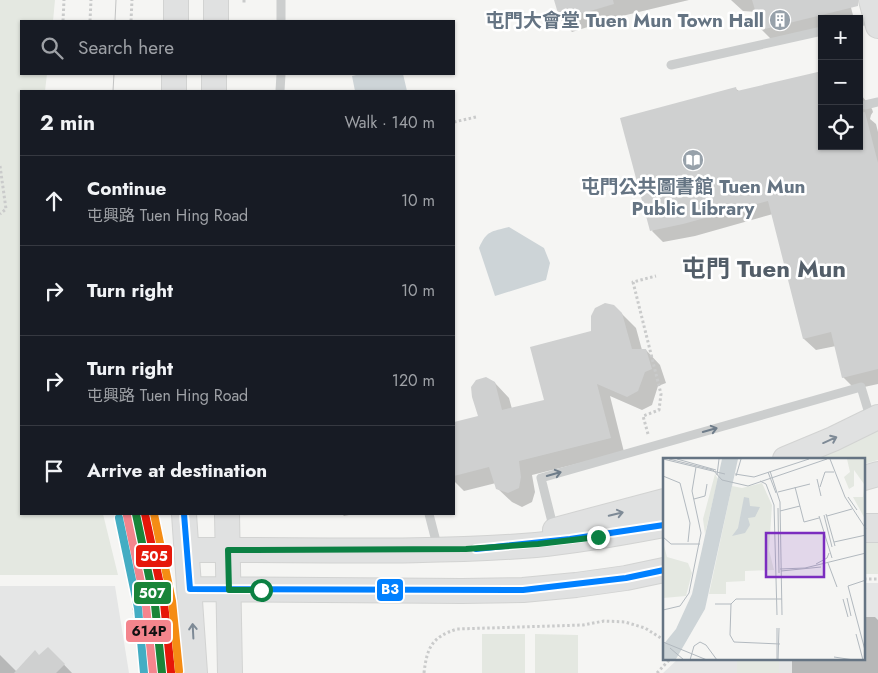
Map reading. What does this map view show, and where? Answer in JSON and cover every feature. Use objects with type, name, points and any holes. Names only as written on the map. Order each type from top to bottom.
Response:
[{"type":"main road","points":[[176,0],[176,20]]},
{"type":"main road","points":[[216,0],[216,20]]},
{"type":"main road","points":[[174,75],[174,90]]},
{"type":"main road","points":[[214,75],[214,90]]},
{"type":"main road","points":[[787,458],[875,419]]},
{"type":"main road","points":[[466,549],[554,530],[663,501]]},
{"type":"main road","points":[[184,515],[195,673]]},
{"type":"main road","points":[[226,515],[230,673]]},
{"type":"main road","points":[[187,550],[466,549],[538,544],[598,537],[663,525]]},
{"type":"main road","points":[[190,589],[523,590],[576,586],[663,570]]},
{"type":"lane","points":[[281,0],[281,20]]},
{"type":"lane","points":[[671,65],[818,32]]},
{"type":"lane","points":[[280,90],[281,75]]},
{"type":"lane","points":[[866,105],[878,102]]},
{"type":"lane","points":[[554,530],[542,478],[861,387],[875,419]]},
{"type":"lane","points":[[429,515],[438,549]]},
{"type":"path","points":[[63,20],[64,0]]},
{"type":"path","points":[[90,20],[91,0]]},
{"type":"path","points":[[132,0],[132,20]]},
{"type":"path","points":[[244,0],[244,5]]},
{"type":"path","points":[[455,122],[476,117]]},
{"type":"path","points":[[0,166],[6,209],[0,214]]},
{"type":"path","points":[[649,437],[642,416],[659,410],[661,394],[633,282],[656,276]]},
{"type":"path","points":[[118,515],[126,549],[142,673]]},
{"type":"path","points":[[424,673],[426,656],[432,643],[443,634],[457,629],[583,625],[604,621],[625,622],[645,628],[663,639]]},
{"type":"path","points":[[657,673],[669,660]]},
{"type":"shaded area","points":[[0,0],[55,0],[53,20],[20,20],[20,75],[47,75],[45,90],[20,90],[20,515],[103,515],[118,575],[0,575]]},
{"type":"shaded area","points":[[403,75],[407,90],[355,90],[352,76]]},
{"type":"shaded area","points":[[509,227],[544,248],[550,263],[546,280],[495,296],[479,248],[487,235]]},
{"type":"shaded area","points":[[878,429],[878,460],[866,463],[866,458],[813,458]]},
{"type":"shaded area","points":[[878,541],[878,574],[866,574],[866,542]]},
{"type":"shaded area","points":[[866,583],[878,583],[878,673],[663,673],[677,660],[866,660]]},
{"type":"shaded area","points":[[0,586],[115,586],[129,673],[0,673]]},
{"type":"shaded area","points":[[482,634],[525,634],[525,673],[482,673]]},
{"type":"shaded area","points":[[535,634],[578,635],[578,673],[535,673]]},
{"type":"shaded area","points":[[737,660],[779,660],[779,673],[737,673]]},
{"type":"building","name":"屯門大會堂 Tuen Mun Town Hall","points":[[554,0],[613,0],[614,4],[560,20]]},
{"type":"building","name":"屯門大會堂 Tuen Mun Town Hall","points":[[752,0],[858,0],[858,6],[761,30]]},
{"type":"building","points":[[818,72],[818,150],[863,150],[863,112],[865,112],[878,163],[878,369],[842,378],[831,332],[803,339],[768,201],[650,231],[620,118],[736,87],[737,91]]},
{"type":"building","points":[[605,303],[614,305],[622,313],[632,349],[646,349],[652,369],[645,372],[638,391],[627,397],[597,384],[611,438],[519,461],[521,477],[519,488],[508,493],[496,489],[489,467],[455,476],[455,422],[478,416],[471,387],[476,380],[486,377],[495,382],[502,410],[544,400],[530,347],[591,331],[591,316],[595,308]]},
{"type":"building","points":[[48,647],[65,664],[56,673],[14,673],[35,650],[39,655]]},
{"type":"tram line","points":[[115,20],[116,0]]},
{"type":"tram line","points":[[113,90],[114,75]]},
{"type":"transit line","name":"507","points":[[136,515],[155,605],[162,673]]},
{"type":"transit line","name":"505","points":[[145,515],[164,603],[171,672]]},
{"type":"transit line","points":[[154,515],[172,601],[179,671]]},
{"type":"transit line","name":"B3","points":[[184,515],[190,589],[523,590],[626,578],[663,570]]},
{"type":"transit line","name":"614P","points":[[127,516],[146,606],[153,673]]},
{"type":"transit line","points":[[119,518],[138,608],[144,673]]},
{"type":"transit line","name":"B3","points":[[476,549],[570,539],[663,525]]},
{"type":"place","name":"屯門大會堂 Tuen Mun Town Hall","points":[[780,20]]},
{"type":"place","name":"屯門公共圖書館 Tuen Mun Public Library","points":[[693,160]]},
{"type":"district","name":"屯門 Tuen Mun","points":[[764,269]]},
{"type":"route","points":[[261,590],[229,590],[228,550],[466,549],[538,544],[598,537]]}]
